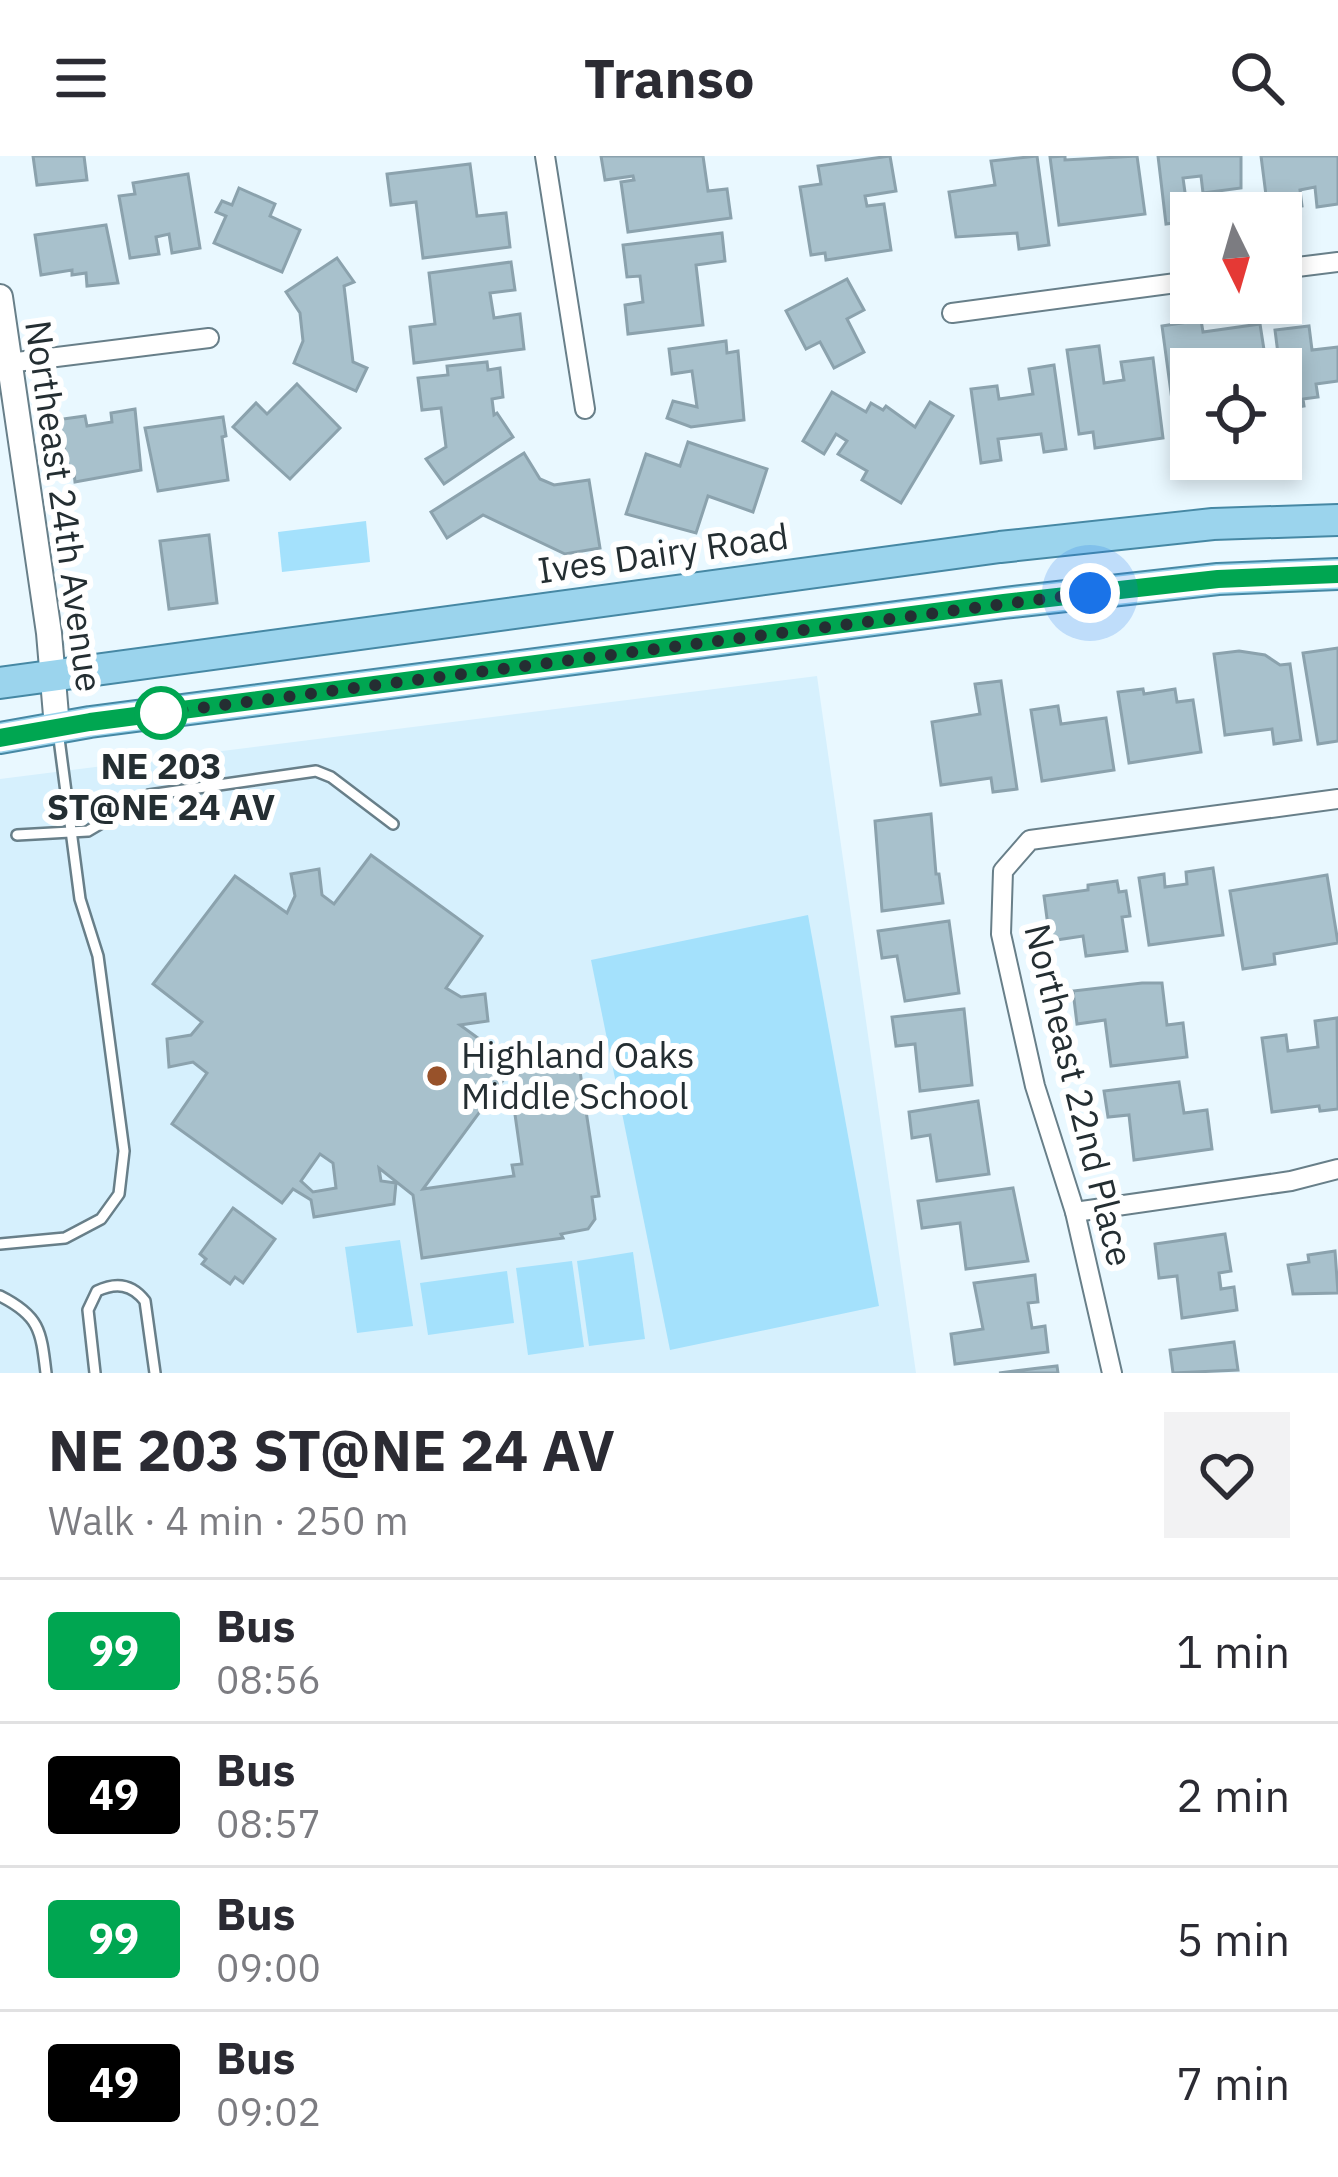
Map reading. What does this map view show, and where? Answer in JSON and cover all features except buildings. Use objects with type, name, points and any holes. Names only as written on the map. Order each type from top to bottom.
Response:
[{"type":"main road","name":"Ives Dairy Road","points":[[0,683],[1000,547],[1213,524],[1338,520]]},
{"type":"main road","points":[[0,738],[1004,603],[1218,579],[1338,574]]},
{"type":"street","points":[[545,156],[585,409]]},
{"type":"street","points":[[1302,266],[1338,262]]},
{"type":"street","points":[[952,313],[1170,284]]},
{"type":"street","name":"Northeast 24th Avenue","points":[[0,297],[5,364],[58,727]]},
{"type":"street","points":[[5,364],[209,338]]},
{"type":"street","name":"Northeast 22nd Place","points":[[1112,1373],[1075,1212],[1035,1086],[1000,934],[1003,871],[1030,840],[1338,799]]},
{"type":"street","points":[[1075,1212],[1291,1181],[1338,1169]]},
{"type":"lane","name":"Northeast 24th Avenue","points":[[0,1244],[65,1238],[101,1219],[118,1194],[124,1151],[98,956],[83,909],[58,727]]},
{"type":"lane","points":[[16,835],[88,831],[149,795],[316,771],[393,824]]},
{"type":"lane","points":[[95,1373],[88,1310],[98,1292],[119,1285],[137,1291],[145,1300],[155,1373]]},
{"type":"lane","points":[[0,1296],[37,1322],[46,1373]]},
{"type":"shaded area","points":[[366,521],[370,562],[282,572],[278,532]]},
{"type":"shaded area","name":"Highland Oaks Middle School","points":[[817,676],[916,1373],[0,1373],[0,779]]},
{"type":"shaded area","points":[[808,915],[879,1306],[670,1350],[591,960]]},
{"type":"shaded area","points":[[400,1240],[413,1326],[357,1333],[345,1247]]},
{"type":"shaded area","points":[[633,1252],[645,1339],[589,1346],[577,1261]]},
{"type":"shaded area","points":[[572,1261],[584,1347],[528,1355],[516,1268]]},
{"type":"shaded area","points":[[507,1271],[514,1323],[428,1335],[420,1283]]},
{"type":"bus line","name":"99","points":[[0,738],[90,722],[1004,603],[1218,579],[1338,574]]},
{"type":"place","name":"NE 203 ST@NE 24 AV","points":[[161,713]]},
{"type":"place","name":"Highland Oaks Middle School","points":[[437,1076]]},
{"type":"route","points":[[161,713],[1090,593]]}]
